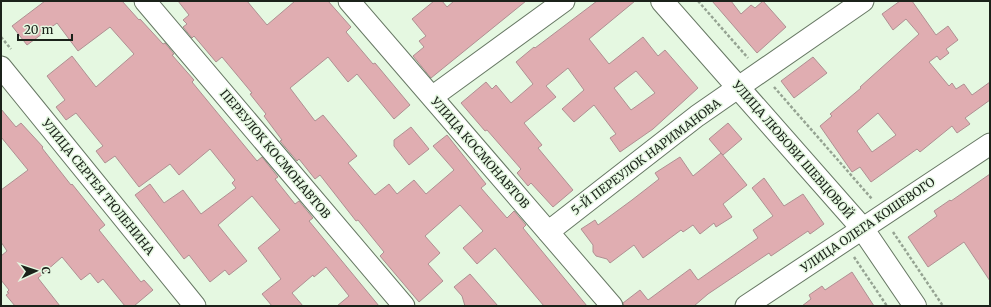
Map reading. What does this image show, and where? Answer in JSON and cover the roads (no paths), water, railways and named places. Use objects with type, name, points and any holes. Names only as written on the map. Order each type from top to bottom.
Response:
[{"type":"street","name":"ПЕРЕУЛОК КОСМОНАВТОВ","points":[[145,1],[404,306]]},
{"type":"street","name":"УЛИЦА КОСМОНАВТОВ","points":[[348,1],[432,96],[612,306]]},
{"type":"street","points":[[432,96],[564,1]]},
{"type":"street","name":"УЛИЦА ЛЮБОВИ ШЕВЦОВОЙ","points":[[662,1],[862,228],[915,306]]},
{"type":"street","name":"5-Й ПЕРЕУЛОК НАРИМАНОВА","points":[[548,232],[697,116],[863,1]]},
{"type":"street","name":"УЛИЦА СЕРГЕЯ ТЮЛЕНИНА","points":[[1,67],[195,306]]},
{"type":"street","name":"УЛИЦА ОЛЕГА КОШЕВОГО","points":[[746,306],[990,144]]}]
